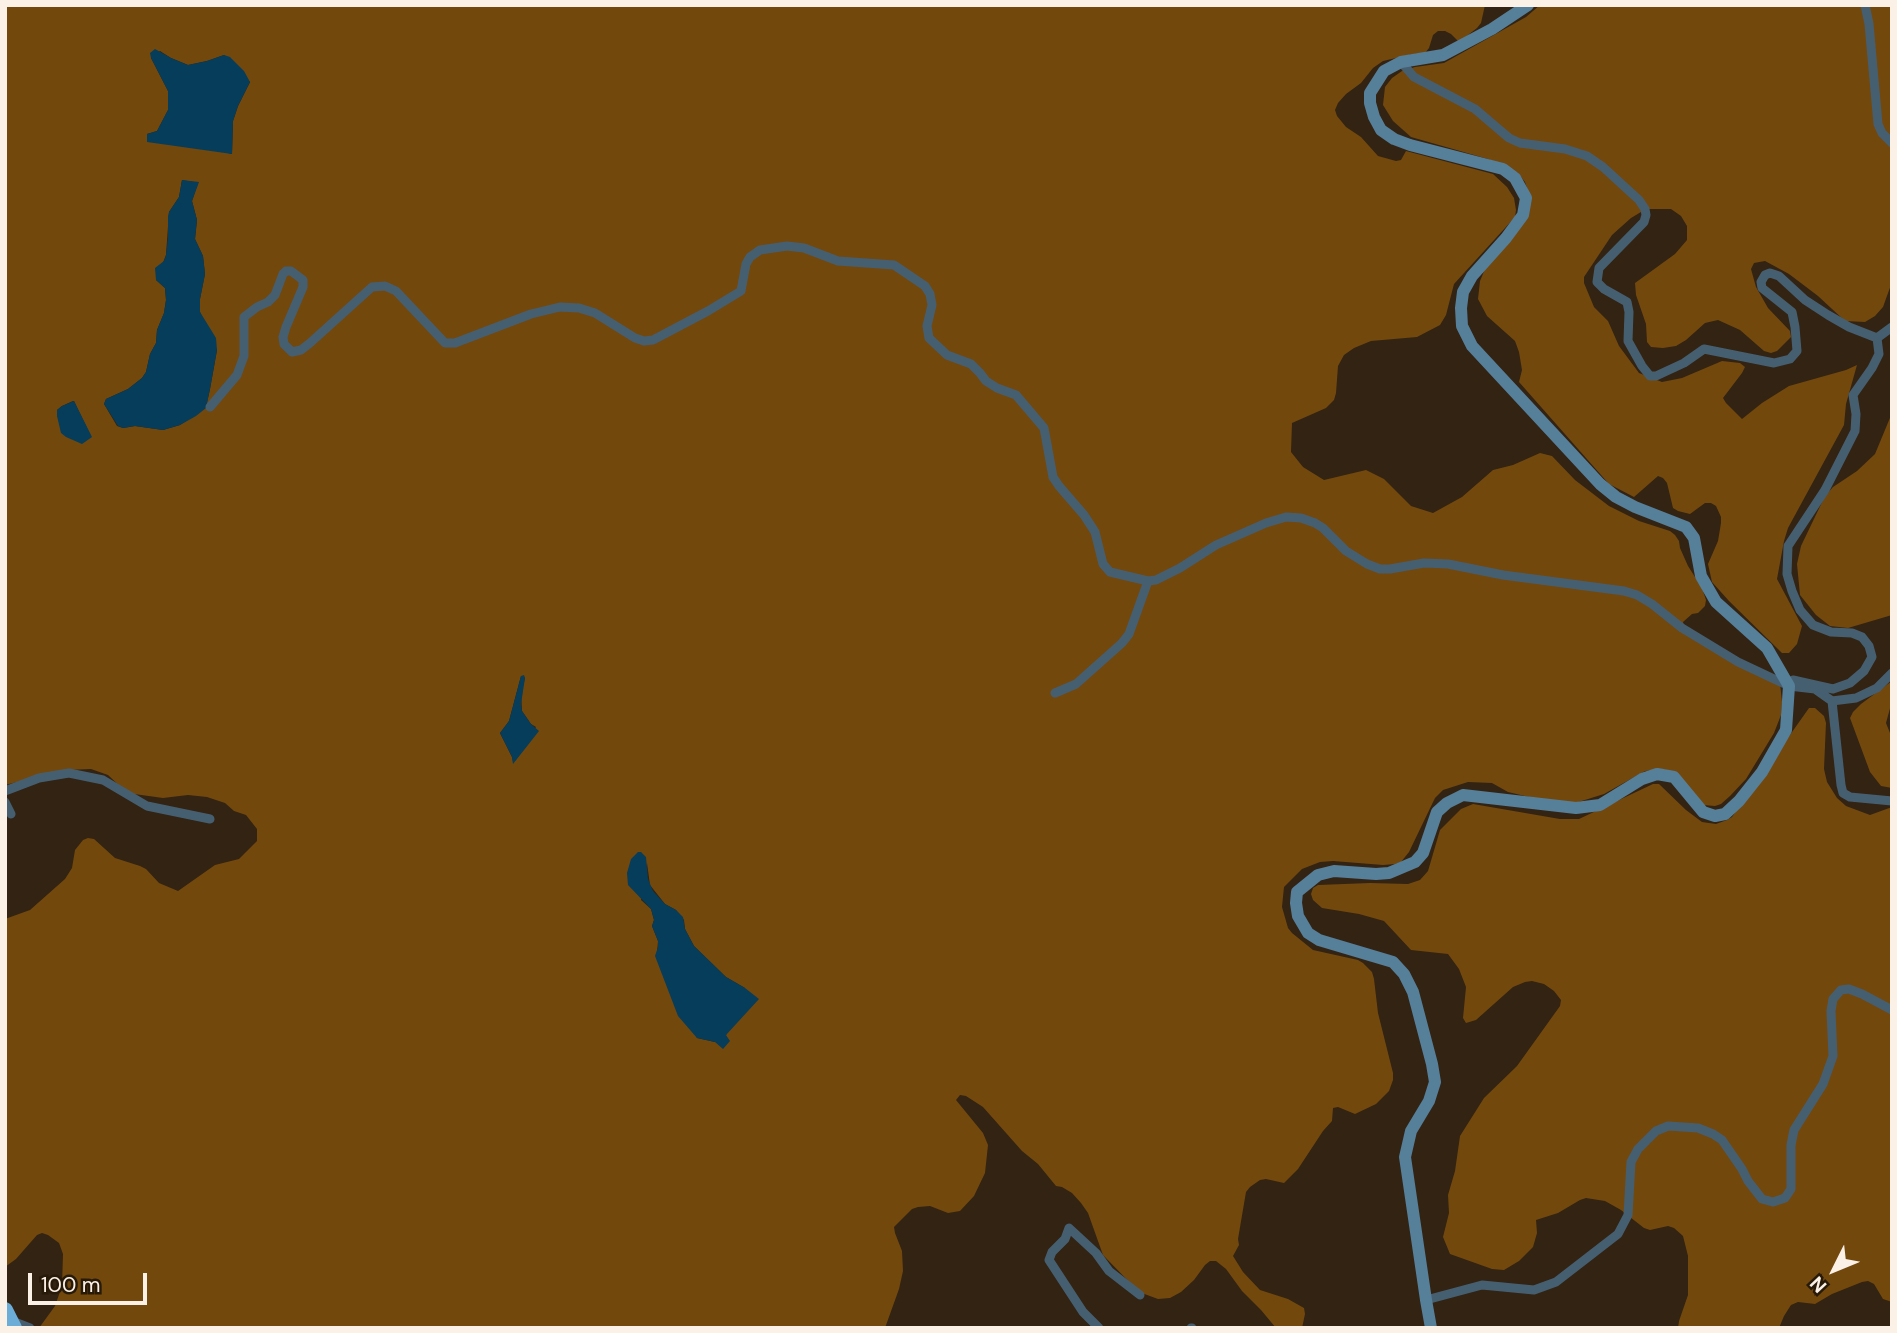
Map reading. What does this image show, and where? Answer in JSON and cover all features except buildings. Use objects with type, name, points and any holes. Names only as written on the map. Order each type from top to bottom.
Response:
[{"type":"highway","points":[[5,1310],[14,1328]]},
{"type":"street","points":[[1528,5],[1492,29],[1443,55],[1401,62],[1384,71],[1370,93],[1374,117],[1381,130],[1394,139],[1503,169],[1515,178],[1526,198],[1524,215],[1472,276],[1463,292],[1462,326],[1472,346],[1616,497],[1686,527],[1694,538],[1701,576],[1716,602],[1767,648],[1789,686]]},
{"type":"street","points":[[1865,5],[1878,124],[1892,144]]},
{"type":"street","points":[[1401,62],[1414,77],[1475,109],[1509,138],[1520,143],[1565,149],[1587,156],[1639,200],[1645,209],[1644,222],[1599,268],[1597,282],[1627,302],[1628,341],[1650,376],[1656,376],[1684,363],[1704,349],[1774,363],[1790,359],[1797,351],[1792,312],[1762,288],[1761,282],[1765,275],[1770,273],[1779,275],[1805,300],[1828,315],[1877,338]]},
{"type":"street","points":[[210,407],[237,374],[244,356],[244,317],[275,295],[286,271],[291,271],[303,280],[303,287],[283,337],[284,344],[292,352],[301,350],[310,343],[372,287],[386,286],[396,291],[445,343],[455,343],[531,314],[560,307],[579,308],[595,313],[635,338],[645,341],[653,340],[708,311],[741,290],[746,264],[750,257],[760,250],[787,246],[804,248],[838,261],[894,265],[925,285],[932,305],[927,326],[929,338],[947,355],[971,364],[986,381],[1016,395],[1045,430],[1054,477],[1095,533],[1103,564],[1110,572],[1148,582],[1156,580],[1181,568],[1216,545],[1266,523],[1286,517],[1301,517],[1323,528],[1346,551],[1380,569],[1424,563],[1448,564],[1637,595],[1682,628],[1738,662],[1789,686],[1815,689],[1832,701],[1856,698],[1877,688],[1892,673]]},
{"type":"street","points":[[1877,338],[1892,327]]},
{"type":"street","points":[[1432,1328],[1405,1157],[1411,1131],[1429,1101],[1434,1082],[1432,1064],[1413,992],[1404,974],[1393,962],[1319,940],[1308,933],[1298,916],[1297,892],[1318,875],[1334,871],[1389,873],[1415,862],[1423,853],[1437,812],[1463,795],[1576,808],[1600,805],[1642,779],[1657,774],[1674,777],[1703,812],[1715,816],[1725,814],[1739,801],[1762,772],[1786,730],[1789,686],[1793,680],[1833,689],[1850,683],[1864,671],[1872,657],[1869,646],[1862,637],[1852,633],[1830,632],[1813,625],[1800,610],[1787,574],[1788,545],[1825,490],[1855,431],[1853,395],[1879,354],[1877,338]]},
{"type":"street","points":[[1055,693],[1076,684],[1122,643],[1129,634],[1148,582]]},
{"type":"street","points":[[1832,701],[1843,793],[1850,797],[1892,801]]},
{"type":"street","points":[[5,791],[39,779],[69,773],[103,780],[147,806],[210,819]]},
{"type":"street","points":[[5,802],[11,814]]},
{"type":"street","points":[[1426,1300],[1482,1285],[1534,1290],[1556,1282],[1618,1234],[1628,1215],[1631,1162],[1638,1149],[1656,1131],[1668,1126],[1698,1128],[1713,1134],[1722,1140],[1762,1199],[1773,1202],[1785,1198],[1791,1189],[1791,1145],[1794,1130],[1823,1084],[1833,1056],[1830,1011],[1833,999],[1841,990],[1849,989],[1892,1010]]},
{"type":"street","points":[[1096,1327],[1049,1260],[1052,1252],[1065,1239],[1069,1228],[1096,1253],[1109,1271],[1140,1295]]},
{"type":"street","points":[[5,1317],[30,1328]]},
{"type":"shaded area","points":[[5,5],[1485,5],[1481,23],[1459,42],[1451,34],[1438,31],[1433,35],[1425,53],[1383,61],[1346,94],[1335,110],[1346,127],[1361,137],[1378,156],[1396,161],[1401,160],[1406,151],[1493,174],[1514,198],[1515,217],[1454,284],[1446,315],[1440,325],[1417,337],[1371,341],[1344,355],[1338,366],[1334,400],[1326,408],[1292,423],[1291,452],[1303,467],[1324,480],[1366,470],[1384,479],[1411,506],[1433,513],[1462,497],[1493,470],[1513,465],[1540,453],[1552,456],[1575,480],[1609,506],[1675,535],[1706,600],[1705,606],[1698,613],[1692,614],[1683,622],[1684,629],[1780,683],[1782,702],[1781,715],[1774,733],[1746,779],[1721,804],[1703,805],[1669,771],[1663,769],[1645,771],[1604,794],[1572,804],[1508,792],[1492,783],[1468,782],[1443,790],[1435,798],[1409,852],[1401,862],[1383,865],[1320,862],[1302,869],[1284,887],[1282,907],[1292,933],[1313,950],[1358,960],[1372,972],[1378,1013],[1393,1073],[1389,1091],[1376,1104],[1355,1114],[1338,1107],[1333,1108],[1332,1121],[1298,1169],[1284,1183],[1260,1180],[1246,1192],[1239,1245],[1233,1256],[1243,1272],[1260,1290],[1288,1299],[1304,1308],[1302,1328],[1276,1328],[1226,1269],[1216,1261],[1205,1265],[1194,1280],[1170,1298],[1158,1299],[1139,1292],[1103,1255],[1088,1213],[1072,1193],[1056,1186],[983,1107],[960,1095],[956,1100],[983,1133],[988,1145],[985,1173],[974,1196],[960,1211],[948,1213],[930,1206],[918,1207],[912,1209],[894,1227],[902,1251],[903,1271],[885,1328],[39,1328],[55,1306],[62,1286],[63,1254],[59,1243],[42,1233],[5,1267],[5,919],[30,910],[65,879],[72,868],[75,850],[88,838],[94,839],[115,858],[146,869],[159,883],[178,891],[215,865],[239,859],[257,841],[257,829],[246,815],[234,811],[225,803],[188,795],[163,798],[127,793],[108,775],[91,769],[66,770],[5,785]],"holes":[[[160,51],[188,65],[224,55],[250,82],[233,121],[232,154],[147,134],[157,131],[168,110],[168,91],[151,58]],[[182,180],[198,183],[192,201],[197,220],[195,239],[203,256],[205,274],[200,312],[217,350],[206,407],[180,425],[163,430],[135,426],[123,428],[117,426],[104,404],[106,399],[128,389],[146,372],[166,300],[165,288],[156,280],[166,255],[169,212],[179,197]],[[74,401],[91,437],[57,410]],[[521,676],[525,678],[521,694],[522,711],[536,727],[513,762],[500,733],[509,721]],[[647,863],[650,885],[665,904],[676,910],[684,920],[685,929],[694,946],[726,977],[745,988],[726,1035],[715,1042],[697,1038],[657,953],[658,941],[652,926],[654,920],[651,909],[641,900]]]},
{"type":"shaded area","points":[[1540,5],[1892,5],[1892,282],[1883,307],[1875,316],[1865,322],[1845,321],[1789,274],[1765,261],[1754,263],[1751,269],[1756,287],[1768,308],[1790,331],[1791,337],[1777,351],[1764,351],[1740,330],[1718,320],[1705,323],[1676,346],[1651,347],[1647,342],[1646,324],[1636,295],[1635,283],[1675,254],[1687,240],[1687,226],[1681,216],[1671,209],[1646,209],[1631,218],[1612,235],[1584,277],[1594,307],[1608,321],[1619,346],[1639,373],[1662,382],[1682,378],[1722,361],[1740,363],[1745,367],[1723,398],[1742,419],[1789,386],[1857,365],[1846,404],[1844,425],[1788,528],[1784,541],[1777,579],[1802,626],[1797,644],[1789,653],[1782,653],[1712,582],[1708,564],[1718,541],[1721,523],[1716,506],[1705,503],[1690,514],[1678,511],[1673,508],[1667,483],[1658,476],[1634,497],[1609,484],[1519,382],[1522,370],[1515,341],[1487,316],[1478,299],[1480,281],[1485,269],[1531,200],[1525,182],[1518,173],[1488,159],[1411,137],[1393,121],[1383,105],[1385,87],[1402,71],[1444,63],[1526,17]]},
{"type":"shaded area","points":[[1892,413],[1892,615],[1848,628],[1830,626],[1816,615],[1800,595],[1797,564],[1801,546],[1825,496],[1875,454]]},
{"type":"shaded area","points":[[1892,681],[1892,701],[1886,723],[1892,738],[1892,788],[1881,786],[1870,772],[1850,718],[1861,704]]},
{"type":"shaded area","points":[[1809,708],[1815,708],[1824,716],[1824,769],[1827,782],[1837,798],[1846,806],[1870,815],[1892,807],[1892,1302],[1883,1299],[1874,1284],[1868,1281],[1832,1294],[1815,1304],[1798,1302],[1791,1305],[1779,1328],[1678,1328],[1688,1295],[1688,1256],[1683,1236],[1668,1226],[1650,1230],[1644,1228],[1605,1201],[1586,1198],[1558,1213],[1536,1220],[1537,1233],[1533,1247],[1519,1261],[1504,1270],[1492,1269],[1450,1254],[1443,1237],[1460,1136],[1484,1098],[1517,1066],[1560,1006],[1561,1000],[1544,984],[1525,982],[1513,987],[1476,1020],[1466,1023],[1463,1018],[1466,987],[1459,969],[1448,954],[1411,950],[1384,921],[1322,908],[1313,900],[1313,888],[1318,885],[1408,884],[1420,880],[1428,871],[1440,830],[1461,809],[1473,804],[1560,819],[1579,819],[1653,784],[1659,784],[1702,822],[1716,824],[1732,817]]},
{"type":"water","points":[[155,49],[188,65],[224,55],[230,57],[244,71],[250,82],[233,121],[232,154],[147,142],[147,134],[157,131],[168,110],[168,91],[151,58],[150,53]]},
{"type":"water","points":[[182,180],[199,182],[192,201],[197,220],[195,239],[203,256],[205,274],[200,312],[216,338],[217,350],[206,408],[180,425],[163,430],[135,426],[123,428],[118,426],[104,404],[106,399],[128,389],[146,372],[166,300],[165,288],[156,280],[155,268],[164,261],[166,255],[169,212],[179,197]]},
{"type":"water","points":[[74,401],[92,437],[82,444],[61,433],[57,416],[57,410]]},
{"type":"water","points":[[524,675],[522,711],[539,731],[513,764],[500,733],[509,721],[521,676]]},
{"type":"water","points":[[638,852],[646,857],[648,879],[653,891],[683,917],[685,929],[694,946],[726,977],[759,999],[726,1035],[730,1041],[723,1049],[715,1042],[697,1038],[678,1016],[655,956],[658,941],[652,926],[654,920],[651,909],[628,885],[627,873],[631,859]]}]
